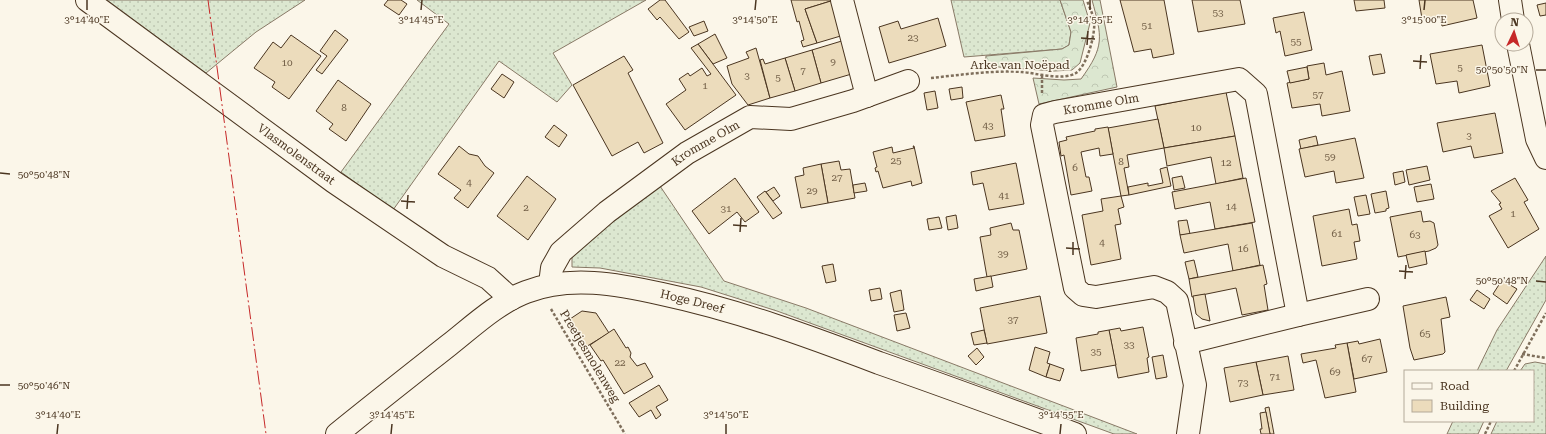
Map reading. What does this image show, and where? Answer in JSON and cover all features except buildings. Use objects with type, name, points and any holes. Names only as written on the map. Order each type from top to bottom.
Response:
[{"type":"street","name":"Vlasmolenstraat","points":[[87,0],[334,182],[443,256],[488,278],[511,299]]},
{"type":"street","points":[[842,0],[867,96]]},
{"type":"street","points":[[1510,0],[1512,12]]},
{"type":"street","points":[[1520,52],[1536,139],[1546,158]]},
{"type":"street","name":"Kromme Olm","points":[[1188,434],[1195,385],[1177,301],[1167,292],[1154,287],[1096,297],[1083,296],[1075,288],[1042,125],[1044,115],[1239,79],[1256,94],[1298,315]]},
{"type":"street","name":"Kromme Olm","points":[[550,284],[552,268],[560,252],[607,212],[687,153],[750,117],[791,119],[867,96],[908,81]]},
{"type":"street","name":"Hoge Dreef","points":[[337,434],[480,321],[511,299],[550,284],[582,282],[613,284],[698,301],[761,319],[1075,434]]},
{"type":"street","points":[[1185,343],[1368,299]]},
{"type":"path","name":"Arke van Noëpad","points":[[908,81],[974,74],[1021,72],[1064,76],[1075,74],[1083,66],[1093,32],[1094,21],[1087,0]]},
{"type":"path","name":"Preetjesmolenweg","points":[[550,284],[551,308],[625,434]]},
{"type":"path","points":[[1514,370],[1546,313]]},
{"type":"path","points":[[1522,354],[1546,358]]},
{"type":"path","points":[[1485,434],[1491,422]]},
{"type":"green space","points":[[107,0],[305,0],[256,32],[206,73]]},
{"type":"green space","points":[[417,0],[646,0],[553,53],[572,85],[557,102],[499,61],[393,210],[341,172],[449,24]]},
{"type":"green space","points":[[951,0],[1060,0],[1071,32],[1069,45],[1062,49],[964,57]]},
{"type":"green space","points":[[1060,0],[1083,0],[1090,23],[1080,63],[1072,70],[1054,71],[985,66],[986,56],[1062,49],[1069,45],[1071,32]]},
{"type":"green space","points":[[1092,0],[1100,0],[1117,87],[1039,104],[1033,78],[1064,80],[1081,79],[1089,68],[1098,49],[1099,41],[1098,23]]},
{"type":"green space","points":[[660,186],[724,281],[806,308],[1137,434],[1114,434],[777,311],[701,287],[600,268],[572,267],[572,254],[577,246]]},
{"type":"green space","points":[[1546,256],[1546,300],[1507,370],[1477,370],[1497,330]]},
{"type":"green space","points":[[1535,362],[1546,364],[1546,434],[1491,434],[1497,422],[1534,422],[1534,370],[1521,370],[1525,364]]},
{"type":"green space","points":[[1453,422],[1484,422],[1478,434],[1447,434]]},
{"type":"power","points":[[208,0],[266,434]]}]
